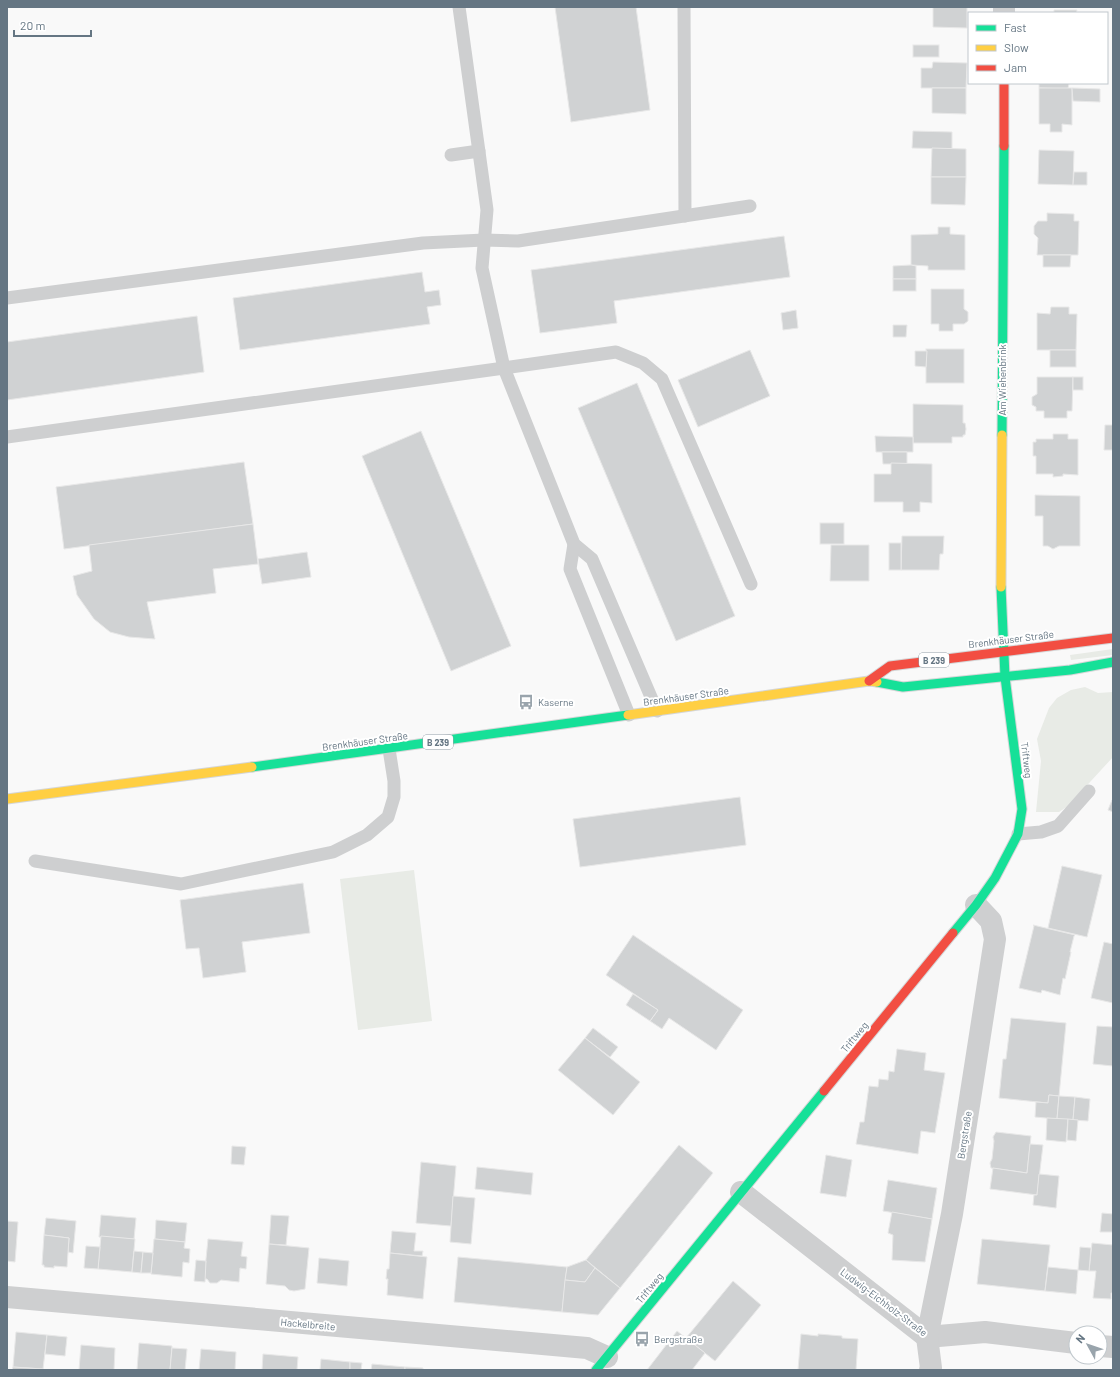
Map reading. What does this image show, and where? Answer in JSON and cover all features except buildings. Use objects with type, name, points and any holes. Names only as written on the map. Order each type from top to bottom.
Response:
[{"type":"street","name":"Am Wiehenbrink","points":[[1004,84],[1001,585],[1005,677]]},
{"type":"street","name":"Brenkhäuser Straße","points":[[869,681],[890,666],[1113,638]]},
{"type":"street","name":"Brenkhäuser Straße","points":[[7,799],[390,749],[869,681],[903,687],[1070,670],[1113,662]]},
{"type":"street","name":"Triftweg","points":[[602,1363],[976,905],[995,878],[1018,834],[1022,810],[1005,677]]},
{"type":"street","name":"Bergstraße","points":[[930,1370],[927,1337],[952,1214],[995,939],[991,921],[976,905]]},
{"type":"street","name":"Ludwig-Eichholz-Straße","points":[[741,1192],[927,1337],[985,1332],[1068,1342]]},
{"type":"street","name":"Hackelbreite","points":[[7,1297],[587,1348],[602,1363]]},
{"type":"lane","points":[[459,7],[487,210],[482,268],[504,368],[574,544],[592,559],[657,711]]},
{"type":"lane","points":[[684,7],[685,216]]},
{"type":"lane","points":[[451,155],[479,151]]},
{"type":"lane","points":[[7,298],[423,243],[484,240],[518,241],[750,206]]},
{"type":"lane","points":[[7,437],[616,352],[643,363],[662,380],[751,584]]},
{"type":"lane","points":[[574,544],[570,569],[629,715]]},
{"type":"lane","points":[[35,861],[181,884],[333,852],[368,835],[388,817],[394,797],[394,780],[390,749]]},
{"type":"lane","points":[[1018,834],[1041,832],[1058,826],[1089,791]]},
{"type":"shaded area","points":[[1113,649],[1113,655],[1071,660],[1070,655]]},
{"type":"shaded area","points":[[1085,687],[1098,693],[1113,692],[1113,757],[1068,806],[1059,812],[1036,812],[1041,761],[1037,739],[1049,708],[1057,698],[1071,690]]},
{"type":"shaded area","points":[[414,870],[432,1021],[358,1030],[340,879]]},
{"type":"traffic: fast","points":[[1002,435],[1004,146]]},
{"type":"traffic: fast","points":[[953,933],[976,905],[995,878],[1018,834],[1022,809],[1005,677],[1001,587]]},
{"type":"traffic: fast","points":[[877,682],[903,687],[1070,670],[1113,662]]},
{"type":"traffic: fast","points":[[252,767],[628,715]]},
{"type":"traffic: fast","points":[[596,1370],[824,1091]]},
{"type":"traffic: slow","points":[[1001,587],[1002,435]]},
{"type":"traffic: slow","points":[[628,715],[869,681],[877,682]]},
{"type":"traffic: slow","points":[[7,799],[252,767]]},
{"type":"traffic: jam","points":[[1004,84],[1004,146]]},
{"type":"traffic: jam","points":[[869,681],[890,666],[1113,638]]},
{"type":"traffic: jam","points":[[824,1091],[953,933]]},
{"type":"place","name":"Kaserne","points":[[526,702]]},
{"type":"place","name":"Bergstraße","points":[[642,1339]]}]
